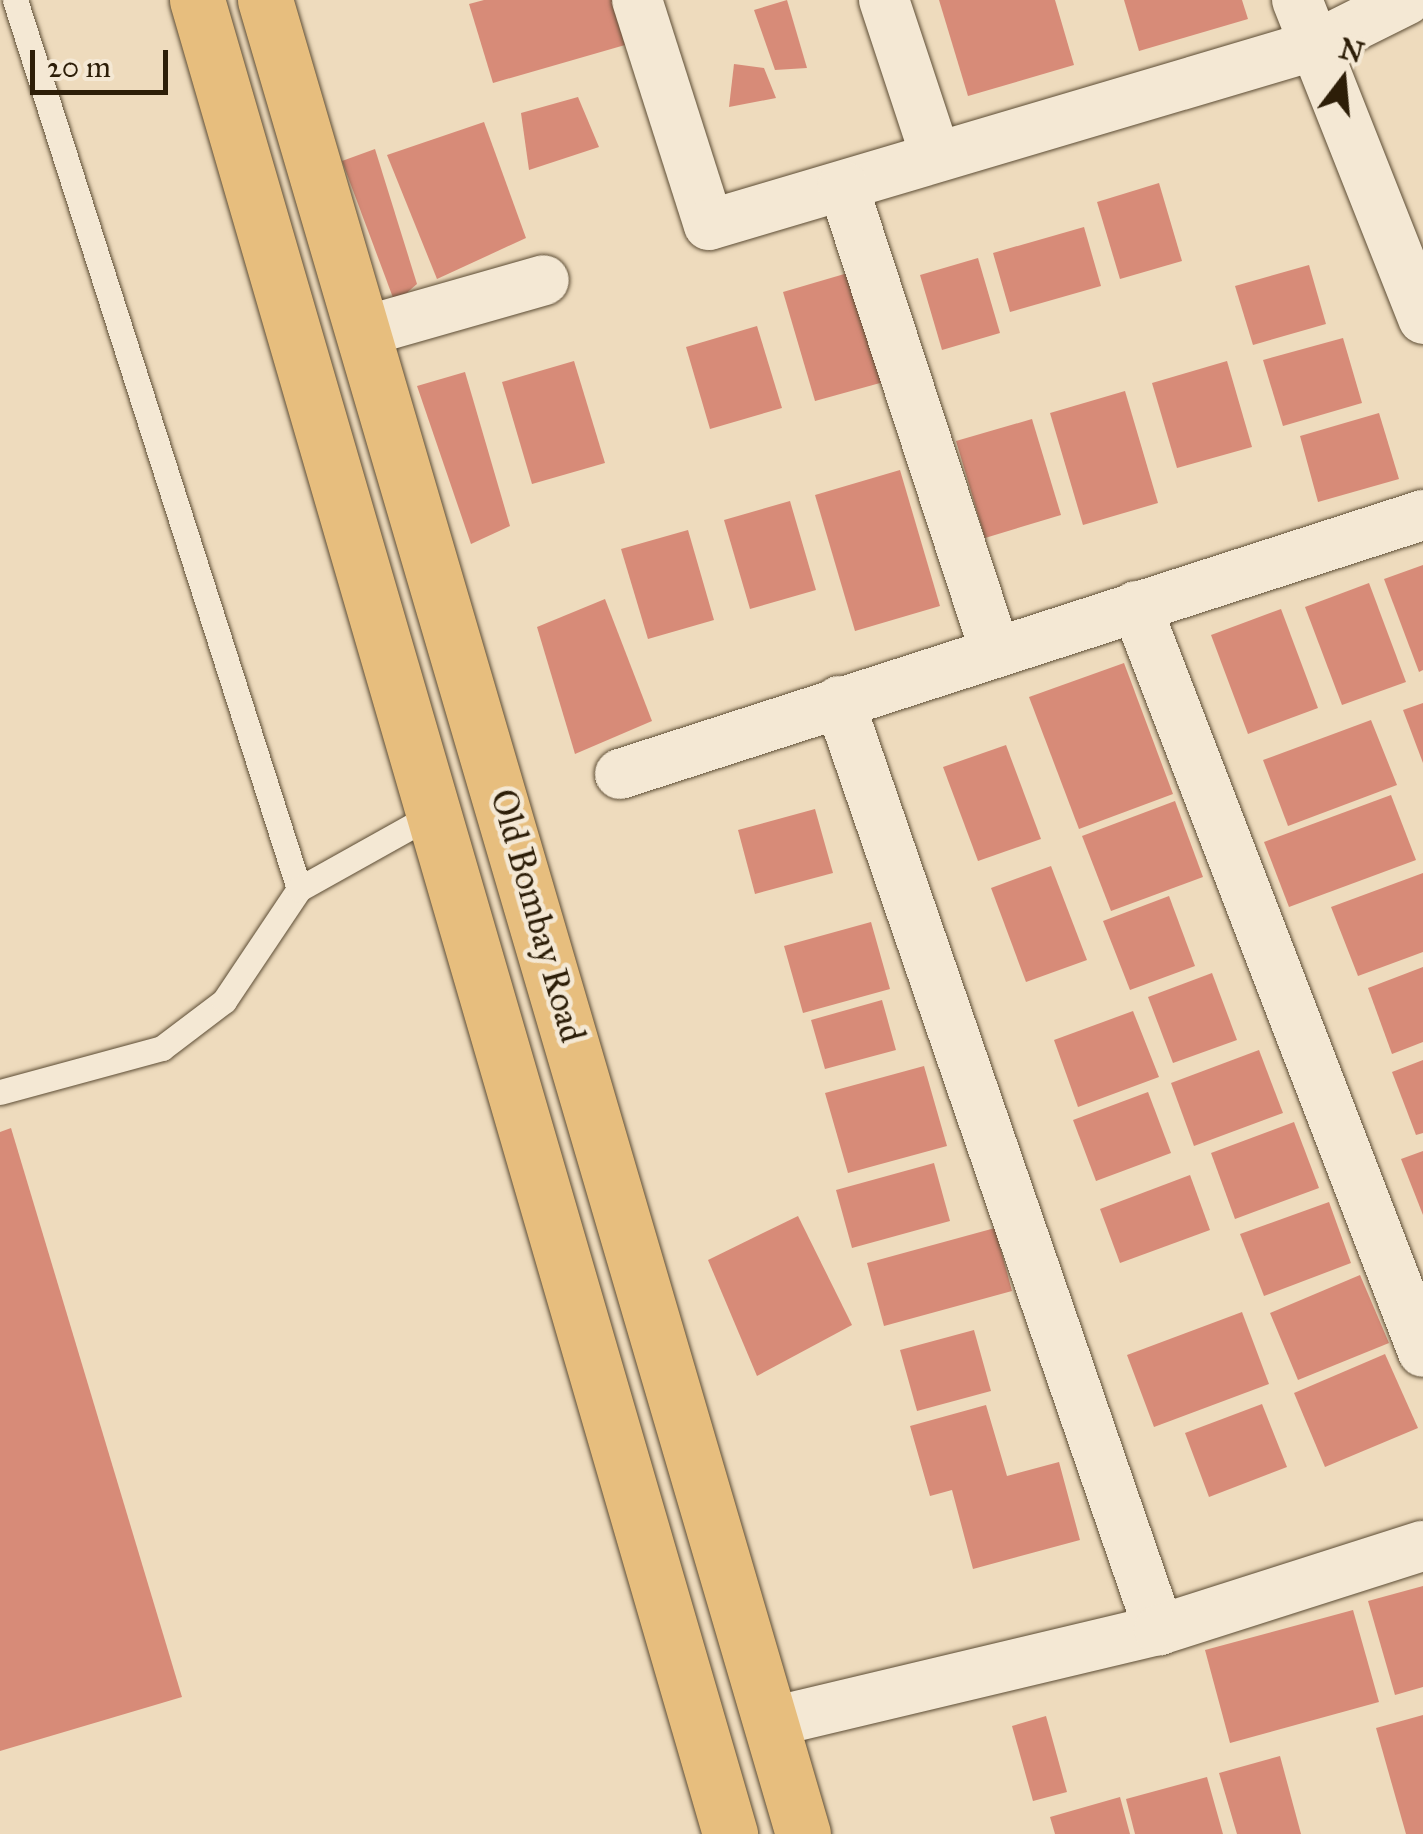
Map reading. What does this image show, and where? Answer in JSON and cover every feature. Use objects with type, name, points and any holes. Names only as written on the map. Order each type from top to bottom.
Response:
[{"type":"main road","name":"Old Bombay Road","points":[[197,0],[730,1834]]},
{"type":"main road","name":"Old Bombay Road","points":[[265,0],[803,1834]]},
{"type":"street","points":[[637,0],[710,226],[936,157],[1307,22],[1406,0]]},
{"type":"street","points":[[884,0],[936,157]]},
{"type":"street","points":[[1307,22],[1423,319]]},
{"type":"street","points":[[843,186],[995,652]]},
{"type":"street","points":[[362,332],[544,280]]},
{"type":"street","points":[[620,774],[1423,515]]},
{"type":"street","points":[[1136,606],[1423,1352]]},
{"type":"street","points":[[839,701],[1159,1630]]},
{"type":"street","points":[[772,1722],[1159,1630],[1423,1546]]},
{"type":"lane","points":[[15,0],[299,889]]},
{"type":"lane","points":[[0,1092],[162,1048],[224,1001],[299,889],[435,813]]},
{"type":"building","points":[[484,0],[612,0],[625,45],[493,83],[469,4]]},
{"type":"building","points":[[787,0],[807,68],[775,70],[754,10]]},
{"type":"building","points":[[939,0],[1055,0],[1074,65],[968,96]]},
{"type":"building","points":[[1124,0],[1242,0],[1248,19],[1139,51]]},
{"type":"building","points":[[734,64],[764,68],[776,98],[729,107]]},
{"type":"building","points":[[578,97],[599,147],[529,170],[521,113]]},
{"type":"building","points":[[484,122],[526,238],[437,279],[387,155]]},
{"type":"building","points":[[375,149],[417,284],[395,303],[342,161]]},
{"type":"building","points":[[1159,183],[1182,261],[1120,279],[1097,202]]},
{"type":"building","points":[[1084,227],[1101,286],[1010,312],[993,253]]},
{"type":"building","points":[[978,258],[1000,333],[942,350],[920,275]]},
{"type":"building","points":[[1309,265],[1326,324],[1253,345],[1235,286]]},
{"type":"building","points":[[858,270],[891,380],[815,401],[783,292]]},
{"type":"building","points":[[757,326],[782,408],[710,429],[686,347]]},
{"type":"building","points":[[1343,338],[1362,403],[1283,426],[1263,360]]},
{"type":"building","points":[[574,361],[605,463],[532,484],[502,382]]},
{"type":"building","points":[[1227,361],[1252,447],[1177,468],[1152,383]]},
{"type":"building","points":[[465,372],[510,526],[471,544],[417,386]]},
{"type":"building","points":[[1125,391],[1158,503],[1083,525],[1050,413]]},
{"type":"building","points":[[1379,413],[1399,479],[1318,502],[1300,436]]},
{"type":"building","points":[[1032,419],[1061,515],[985,538],[956,441]]},
{"type":"building","points":[[900,470],[940,606],[855,631],[815,495]]},
{"type":"building","points":[[790,501],[816,590],[750,609],[724,520]]},
{"type":"building","points":[[688,530],[714,620],[648,639],[621,549]]},
{"type":"building","points":[[1423,565],[1423,670],[1419,672],[1384,579]]},
{"type":"building","points":[[1369,583],[1406,682],[1342,705],[1305,607]]},
{"type":"building","points":[[605,599],[652,721],[575,754],[537,627]]},
{"type":"building","points":[[1281,609],[1318,708],[1248,734],[1211,635]]},
{"type":"building","points":[[1124,663],[1173,794],[1079,829],[1029,697]]},
{"type":"building","points":[[1423,703],[1423,763],[1403,710]]},
{"type":"building","points":[[1371,720],[1397,785],[1288,826],[1263,760]]},
{"type":"building","points":[[1006,745],[1041,839],[978,861],[943,767]]},
{"type":"building","points":[[1391,795],[1416,860],[1289,907],[1264,842]]},
{"type":"building","points":[[1175,801],[1203,877],[1111,911],[1082,836]]},
{"type":"building","points":[[815,809],[833,873],[755,894],[738,830]]},
{"type":"building","points":[[1051,866],[1087,960],[1026,982],[991,888]]},
{"type":"building","points":[[1423,873],[1423,952],[1358,976],[1331,907]]},
{"type":"building","points":[[1169,896],[1195,966],[1130,990],[1103,921]]},
{"type":"building","points":[[871,922],[890,989],[803,1013],[784,946]]},
{"type":"building","points":[[1423,967],[1423,1042],[1392,1054],[1368,988]]},
{"type":"building","points":[[1212,973],[1237,1040],[1173,1063],[1148,997]]},
{"type":"building","points":[[882,1000],[896,1050],[825,1069],[811,1020]]},
{"type":"building","points":[[1133,1011],[1159,1077],[1078,1107],[1054,1040]]},
{"type":"building","points":[[1259,1050],[1283,1113],[1194,1146],[1171,1083]]},
{"type":"building","points":[[1423,1060],[1423,1133],[1416,1135],[1392,1072]]},
{"type":"building","points":[[924,1066],[947,1146],[848,1173],[825,1093]]},
{"type":"building","points":[[1148,1092],[1171,1153],[1096,1181],[1073,1120]]},
{"type":"building","points":[[1294,1122],[1319,1188],[1235,1219],[1211,1153]]},
{"type":"building","points":[[11,1128],[182,1697],[0,1751],[0,1132]]},
{"type":"building","points":[[1423,1151],[1423,1215],[1401,1159]]},
{"type":"building","points":[[934,1163],[950,1221],[852,1248],[836,1190]]},
{"type":"building","points":[[1190,1175],[1210,1230],[1120,1263],[1100,1209]]},
{"type":"building","points":[[1329,1202],[1351,1263],[1264,1296],[1240,1234]]},
{"type":"building","points":[[798,1216],[852,1325],[757,1376],[708,1260]]},
{"type":"building","points":[[995,1228],[1012,1291],[884,1326],[867,1263]]},
{"type":"building","points":[[1360,1275],[1389,1343],[1298,1380],[1270,1313]]},
{"type":"building","points":[[1242,1312],[1269,1384],[1154,1427],[1127,1355]]},
{"type":"building","points":[[974,1330],[991,1391],[917,1411],[900,1350]]},
{"type":"building","points":[[1385,1354],[1418,1428],[1325,1467],[1294,1393]]},
{"type":"building","points":[[1262,1404],[1287,1467],[1209,1497],[1185,1433]]},
{"type":"building","points":[[986,1405],[1007,1476],[1059,1462],[1080,1540],[973,1569],[952,1490],[930,1496],[910,1426]]},
{"type":"building","points":[[1423,1586],[1423,1687],[1395,1695],[1368,1601]]},
{"type":"building","points":[[1353,1610],[1379,1702],[1230,1743],[1205,1650]]},
{"type":"building","points":[[1423,1715],[1423,1834],[1406,1834],[1376,1728]]},
{"type":"building","points":[[1046,1716],[1067,1792],[1033,1801],[1012,1726]]},
{"type":"building","points":[[1280,1756],[1301,1834],[1237,1834],[1219,1773]]},
{"type":"building","points":[[1207,1777],[1223,1834],[1135,1834],[1126,1799]]},
{"type":"building","points":[[1120,1797],[1130,1834],[1055,1834],[1050,1817]]}]
